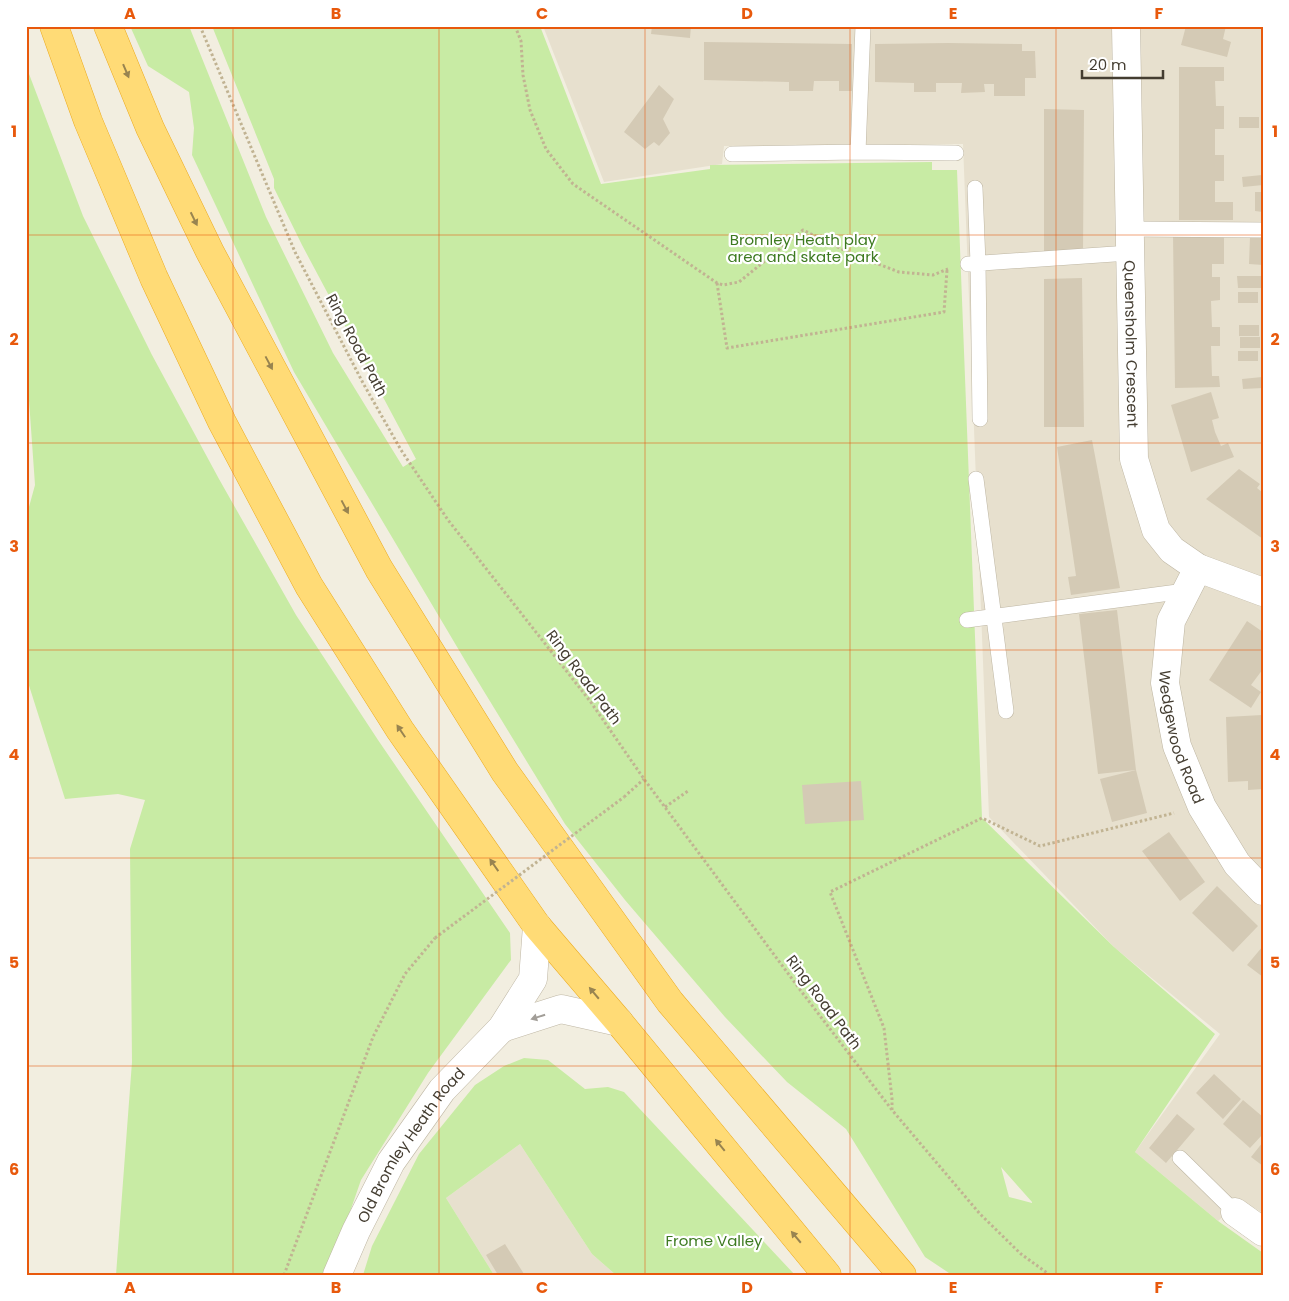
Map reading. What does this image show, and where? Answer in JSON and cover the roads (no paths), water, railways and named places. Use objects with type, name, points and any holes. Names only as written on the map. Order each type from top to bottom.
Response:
[{"type":"highway","points":[[54,26],[88,121],[154,278],[222,422],[308,586],[400,730],[537,926],[619,1022],[827,1275]]},
{"type":"highway","points":[[108,26],[150,128],[210,252],[379,569],[506,772],[670,1002],[902,1275]]},
{"type":"street","name":"Queensholm Crescent","points":[[1126,26],[1134,459],[1156,530],[1192,580],[1263,592]]},
{"type":"street","name":"Wedgewood Road","points":[[1192,580],[1170,621],[1165,683],[1177,746],[1202,807],[1237,864],[1263,892]]},
{"type":"street","name":"Old Bromley Heath Road","points":[[337,1275],[356,1231],[391,1162],[442,1090],[502,1028],[533,979],[537,926]]},
{"type":"street","name":"Old Bromley Heath Road","points":[[502,1028],[561,1009],[619,1022]]},
{"type":"street","points":[[1235,1212],[1263,1232]]},
{"type":"lane","points":[[858,152],[863,26]]},
{"type":"lane","points":[[732,154],[956,153]]},
{"type":"lane","points":[[975,188],[973,264],[980,419]]},
{"type":"lane","points":[[973,264],[1129,241],[1263,230]]},
{"type":"lane","points":[[976,479],[1006,711]]},
{"type":"lane","points":[[967,620],[993,617],[1192,580]]},
{"type":"lane","points":[[1180,1158],[1235,1212]]},
{"type":"park label","name":"Bromley Heath play area and skate park","points":[[803,248]]},
{"type":"park label","name":"Frome Valley","points":[[714,1240]]}]
